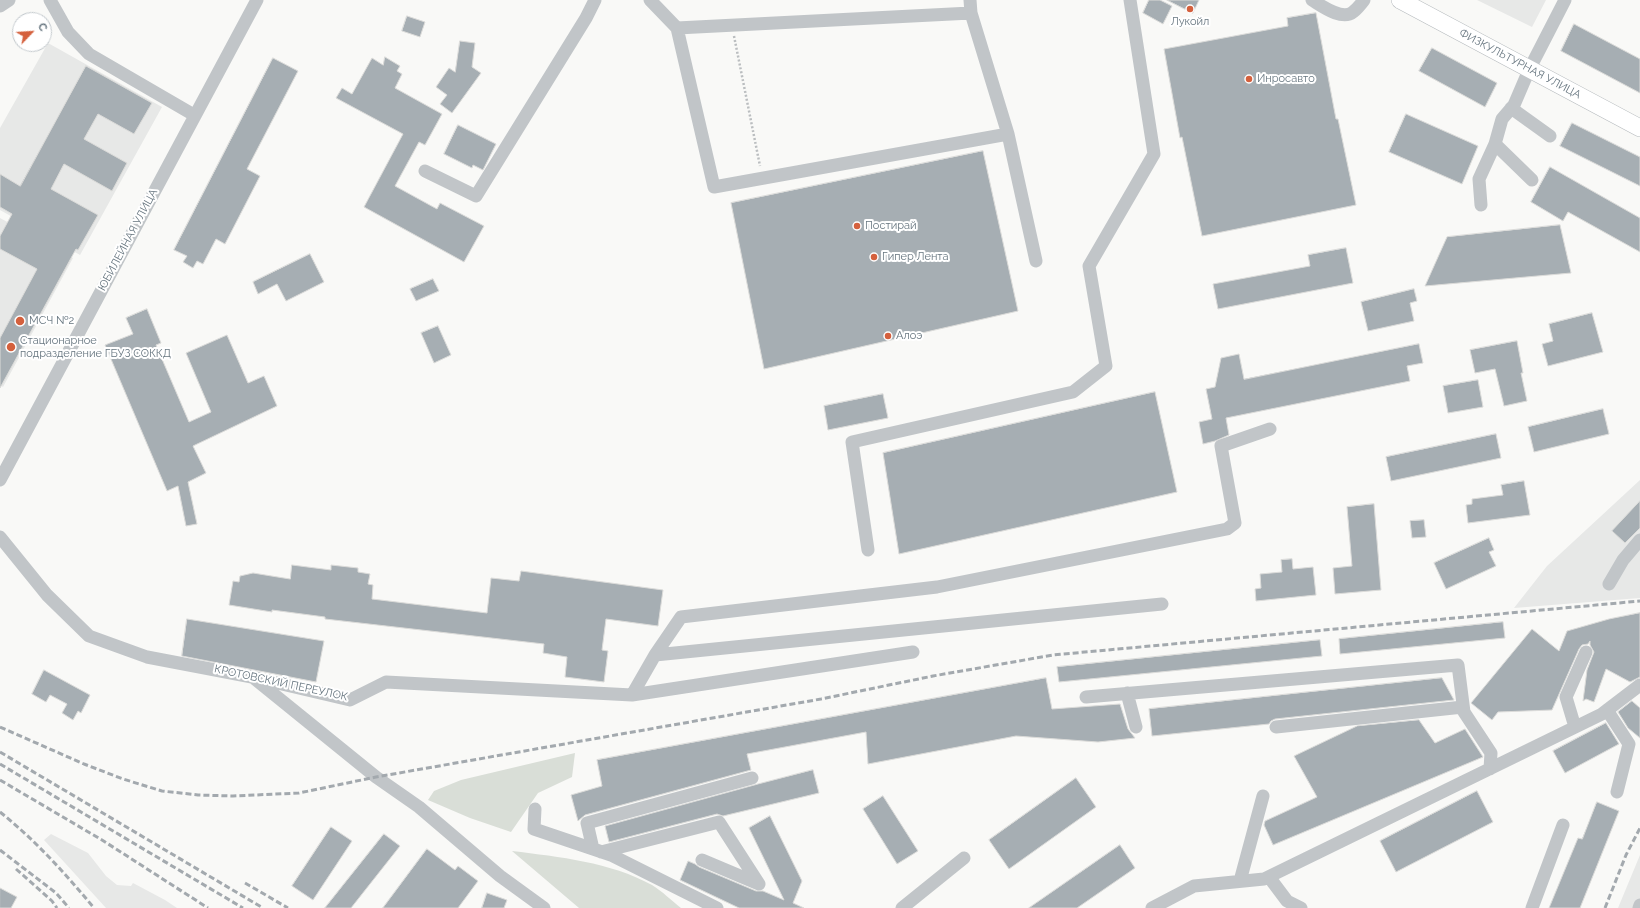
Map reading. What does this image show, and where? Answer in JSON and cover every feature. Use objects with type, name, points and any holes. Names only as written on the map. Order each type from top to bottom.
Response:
[{"type":"main road","name":"ФИЗКУЛЬТУРНАЯ УЛИЦА","points":[[1400,0],[1640,128]]},
{"type":"street","points":[[0,6],[9,0]]},
{"type":"street","points":[[50,0],[68,32],[89,54],[194,115]]},
{"type":"street","name":"ЮБИЛЕЙНАЯ УЛИЦА","points":[[0,480],[194,115],[257,0]]},
{"type":"street","points":[[425,171],[476,196],[586,18],[595,0]]},
{"type":"street","points":[[650,0],[677,28],[714,187],[1008,134]]},
{"type":"street","points":[[970,0],[970,13],[1008,134],[1036,261]]},
{"type":"street","points":[[868,550],[852,442],[1073,392],[1106,366],[1089,266],[1154,154],[1130,0]]},
{"type":"street","points":[[1312,0],[1346,16],[1353,13],[1364,0]]},
{"type":"street","points":[[1481,205],[1479,179],[1495,144],[1502,119],[1511,108],[1565,0]]},
{"type":"street","points":[[677,28],[970,13]]},
{"type":"street","points":[[1511,108],[1550,136]]},
{"type":"street","points":[[1495,144],[1532,180]]},
{"type":"street","points":[[632,695],[655,655],[680,617],[937,587],[1227,529],[1235,523],[1221,446],[1270,429]]},
{"type":"street","name":"КРОТОВСКИЙ ПЕРЕУЛОК","points":[[0,537],[48,595],[89,636],[147,657],[252,677],[350,700],[386,682],[632,695],[913,652]]},
{"type":"street","points":[[1609,584],[1623,560],[1640,540]]},
{"type":"street","points":[[655,655],[1162,604]]},
{"type":"street","points":[[1575,727],[1566,697],[1586,652]]},
{"type":"street","points":[[1086,697],[1458,665],[1464,712],[1491,753],[1490,769]]},
{"type":"street","points":[[252,677],[376,777],[419,807],[500,876],[544,908]]},
{"type":"street","points":[[1152,908],[1194,886],[1240,882],[1269,877],[1575,727],[1607,710],[1639,687]]},
{"type":"street","points":[[1127,693],[1136,727]]},
{"type":"street","points":[[1276,727],[1463,707]]},
{"type":"street","points":[[1607,710],[1629,744],[1616,792]]},
{"type":"street","points":[[597,850],[587,823],[752,778]]},
{"type":"street","points":[[1240,882],[1262,796]]},
{"type":"street","points":[[535,809],[534,829],[611,855],[717,908]]},
{"type":"street","points":[[597,850],[720,822],[759,884],[702,860]]},
{"type":"street","points":[[1532,908],[1563,825]]},
{"type":"street","points":[[902,908],[964,858]]},
{"type":"street","points":[[1269,877],[1287,901],[1301,908]]},
{"type":"path","points":[[732,26],[763,178]]},
{"type":"shaded area","points":[[1477,0],[1546,0],[1532,27]]},
{"type":"shaded area","points":[[52,45],[162,107],[80,255],[0,210],[0,128],[43,52],[52,52]]},
{"type":"shaded area","name":"МСЧ №2","points":[[0,218],[73,258],[3,387],[0,385]]},
{"type":"shaded area","points":[[1640,480],[1640,598],[1514,608],[1547,566]]},
{"type":"shaded area","points":[[575,753],[572,777],[538,793],[511,832],[470,818],[428,800],[434,791],[461,780]]},
{"type":"shaded area","points":[[51,834],[88,853],[106,876],[117,885],[131,886],[133,883],[177,908],[106,908],[44,840]]},
{"type":"shaded area","points":[[512,851],[584,862],[619,871],[652,885],[681,908],[579,908]]},
{"type":"shaded area","points":[[1640,855],[1640,908],[1618,908]]},
{"type":"building","points":[[1149,0],[1160,0],[1172,6],[1163,24],[1143,13]]},
{"type":"building","name":"Лукойл","points":[[1167,0],[1199,0],[1193,13]]},
{"type":"building","points":[[1316,13],[1336,119],[1338,119],[1356,205],[1202,236],[1182,137],[1180,138],[1164,49],[1288,26],[1287,18]]},
{"type":"building","points":[[407,16],[425,22],[420,37],[402,31]]},
{"type":"building","points":[[1574,24],[1640,59],[1640,93],[1561,51]]},
{"type":"building","points":[[460,41],[475,43],[472,67],[481,73],[452,113],[440,104],[447,95],[436,87],[449,68],[455,72]]},
{"type":"building","points":[[1432,48],[1497,83],[1485,107],[1419,71]]},
{"type":"building","points":[[385,57],[400,66],[397,71],[402,74],[395,88],[442,114],[425,145],[419,142],[395,186],[437,209],[440,203],[484,226],[464,262],[364,207],[403,134],[336,98],[342,88],[352,94],[372,58],[383,65]]},
{"type":"building","points":[[273,58],[298,71],[247,169],[260,176],[225,244],[216,239],[203,264],[197,261],[193,268],[183,262],[187,256],[174,250]]},
{"type":"building","points":[[86,66],[152,103],[134,134],[98,114],[84,139],[127,163],[112,191],[64,164],[51,189],[98,215],[78,250],[76,249],[0,388],[0,338],[37,269],[0,249],[0,236],[12,214],[0,207],[0,174],[20,186]]},
{"type":"building","points":[[1406,114],[1478,146],[1462,184],[1389,152]]},
{"type":"building","points":[[1572,123],[1640,157],[1640,186],[1560,146]]},
{"type":"building","points":[[458,125],[496,144],[483,170],[473,165],[472,168],[444,154]]},
{"type":"building","name":"Гипер Лента","points":[[983,151],[1018,311],[764,369],[731,203]]},
{"type":"building","points":[[1550,167],[1640,218],[1640,252],[1568,212],[1563,221],[1531,202]]},
{"type":"building","points":[[1560,225],[1571,273],[1425,286],[1447,237]]},
{"type":"building","points":[[1346,248],[1353,283],[1218,309],[1213,284],[1310,266],[1308,255]]},
{"type":"building","points":[[310,254],[324,282],[286,301],[277,284],[258,294],[253,282]]},
{"type":"building","points":[[433,279],[439,291],[416,301],[410,289]]},
{"type":"building","points":[[1414,289],[1417,301],[1410,303],[1414,321],[1368,331],[1361,302]]},
{"type":"building","points":[[147,309],[161,343],[156,345],[189,422],[211,412],[186,353],[227,335],[248,383],[264,376],[277,406],[193,446],[206,473],[188,482],[197,524],[186,526],[178,486],[167,491],[105,345],[133,334],[126,318]]},
{"type":"building","points":[[1592,313],[1603,352],[1548,366],[1542,344],[1553,341],[1549,324]]},
{"type":"building","points":[[438,326],[451,355],[434,363],[421,333]]},
{"type":"building","points":[[1517,341],[1523,373],[1521,373],[1527,401],[1504,406],[1495,369],[1475,373],[1470,350]]},
{"type":"building","points":[[1419,344],[1423,363],[1407,366],[1410,381],[1226,418],[1229,435],[1203,444],[1199,422],[1212,419],[1206,389],[1215,387],[1221,358],[1239,354],[1244,379]]},
{"type":"building","points":[[1478,380],[1483,407],[1448,413],[1443,386]]},
{"type":"building","points":[[1155,392],[1177,492],[899,554],[883,453]]},
{"type":"building","points":[[883,394],[888,418],[828,430],[824,406]]},
{"type":"building","points":[[1603,409],[1609,434],[1534,452],[1528,427]]},
{"type":"building","points":[[1496,434],[1501,458],[1391,481],[1386,457]]},
{"type":"building","points":[[1524,481],[1530,515],[1468,523],[1466,505],[1472,504],[1472,499],[1503,495],[1501,485]]},
{"type":"building","points":[[1640,501],[1640,528],[1625,543],[1612,531]]},
{"type":"building","points":[[1374,504],[1381,590],[1335,594],[1333,568],[1352,566],[1347,507]]},
{"type":"building","points":[[1424,520],[1426,537],[1412,538],[1410,521]]},
{"type":"building","points":[[1489,538],[1494,550],[1489,552],[1496,566],[1446,589],[1434,563]]},
{"type":"building","points":[[1292,559],[1293,569],[1313,567],[1316,595],[1256,601],[1255,589],[1261,588],[1260,574],[1282,572],[1281,560]]},
{"type":"building","points":[[292,565],[331,570],[331,565],[358,568],[358,572],[370,574],[368,584],[373,585],[372,599],[487,613],[491,578],[519,581],[521,571],[663,590],[658,626],[606,619],[602,650],[608,651],[604,682],[565,677],[567,657],[543,653],[544,644],[325,619],[325,617],[272,610],[272,612],[229,605],[233,581],[239,582],[240,576],[253,573],[290,579]]},
{"type":"building","points":[[1640,613],[1640,677],[1630,682],[1606,669],[1594,702],[1586,699],[1583,701],[1587,670],[1594,652],[1590,645],[1590,641],[1588,644],[1582,645],[1579,649],[1552,710],[1498,712],[1492,720],[1471,703],[1532,629],[1559,651],[1567,631],[1609,619]]},
{"type":"building","points":[[187,619],[324,641],[316,682],[182,656]]},
{"type":"building","points":[[1503,622],[1505,638],[1340,654],[1339,639]]},
{"type":"building","points":[[1320,640],[1322,656],[1059,682],[1057,667]]},
{"type":"building","points":[[44,670],[90,695],[81,713],[78,711],[73,720],[62,713],[67,704],[50,695],[46,702],[32,694]]},
{"type":"building","points":[[1046,678],[1052,709],[1120,704],[1128,729],[1135,738],[1098,742],[1016,736],[868,764],[866,732],[747,754],[751,770],[585,815],[578,821],[571,795],[602,786],[597,760]]},
{"type":"building","points":[[1442,678],[1454,700],[1275,719],[1269,724],[1152,736],[1149,709]]},
{"type":"building","points":[[1632,701],[1640,708],[1640,738],[1628,728],[1618,712]]},
{"type":"building","points":[[1419,720],[1435,743],[1465,729],[1483,757],[1273,845],[1264,825],[1265,821],[1317,797],[1294,756],[1357,726]]},
{"type":"building","points":[[1606,723],[1619,744],[1565,773],[1553,751]]},
{"type":"building","points":[[813,770],[819,793],[723,816],[717,814],[609,842],[605,826]]},
{"type":"building","points":[[1076,778],[1096,807],[1009,869],[989,840]]},
{"type":"building","points":[[1477,791],[1493,822],[1396,872],[1380,841]]},
{"type":"building","points":[[883,796],[918,851],[897,864],[863,809]]},
{"type":"building","points":[[1597,802],[1619,811],[1580,908],[1549,908],[1578,838],[1582,839]]},
{"type":"building","points":[[770,816],[802,881],[793,903],[804,908],[739,908],[680,880],[688,861],[756,891],[763,891],[784,900],[749,828]]},
{"type":"building","points":[[331,827],[352,841],[313,900],[292,886]]},
{"type":"building","points":[[384,834],[400,846],[351,908],[325,908]]},
{"type":"building","points":[[1120,845],[1135,868],[1077,908],[1029,908]]},
{"type":"building","points":[[427,849],[455,870],[458,866],[478,881],[458,908],[383,908]]},
{"type":"building","points":[[0,888],[17,897],[11,908],[0,908]]},
{"type":"building","points":[[487,893],[507,900],[504,908],[482,908]]},
{"type":"railway","points":[[0,727],[84,764],[123,779],[162,791],[198,795],[233,796],[299,793],[376,777],[821,699],[933,676],[1053,655],[1640,601]]},
{"type":"railway","points":[[0,752],[263,908]]},
{"type":"railway","points":[[0,764],[243,908]]},
{"type":"railway","points":[[0,780],[102,840],[208,908]]},
{"type":"railway","points":[[0,812],[49,857],[94,908]]},
{"type":"railway","points":[[1605,908],[1626,855],[1640,828]]},
{"type":"railway","points":[[0,850],[56,893],[69,908]]},
{"type":"railway","points":[[16,869],[52,901],[57,908]]},
{"type":"railway","points":[[245,883],[288,908]]},
{"type":"place","name":"Лукойл","points":[[1190,9]]},
{"type":"place","name":"Инросавто","points":[[1249,79]]},
{"type":"place","name":"Постирай","points":[[857,226]]},
{"type":"place","name":"Гипер Лента","points":[[874,257]]},
{"type":"place","name":"МСЧ №2","points":[[20,321]]},
{"type":"place","name":"Алоэ","points":[[888,336]]},
{"type":"place","name":"Стационарное подразделение ГБУЗ СОККД","points":[[11,347]]}]
